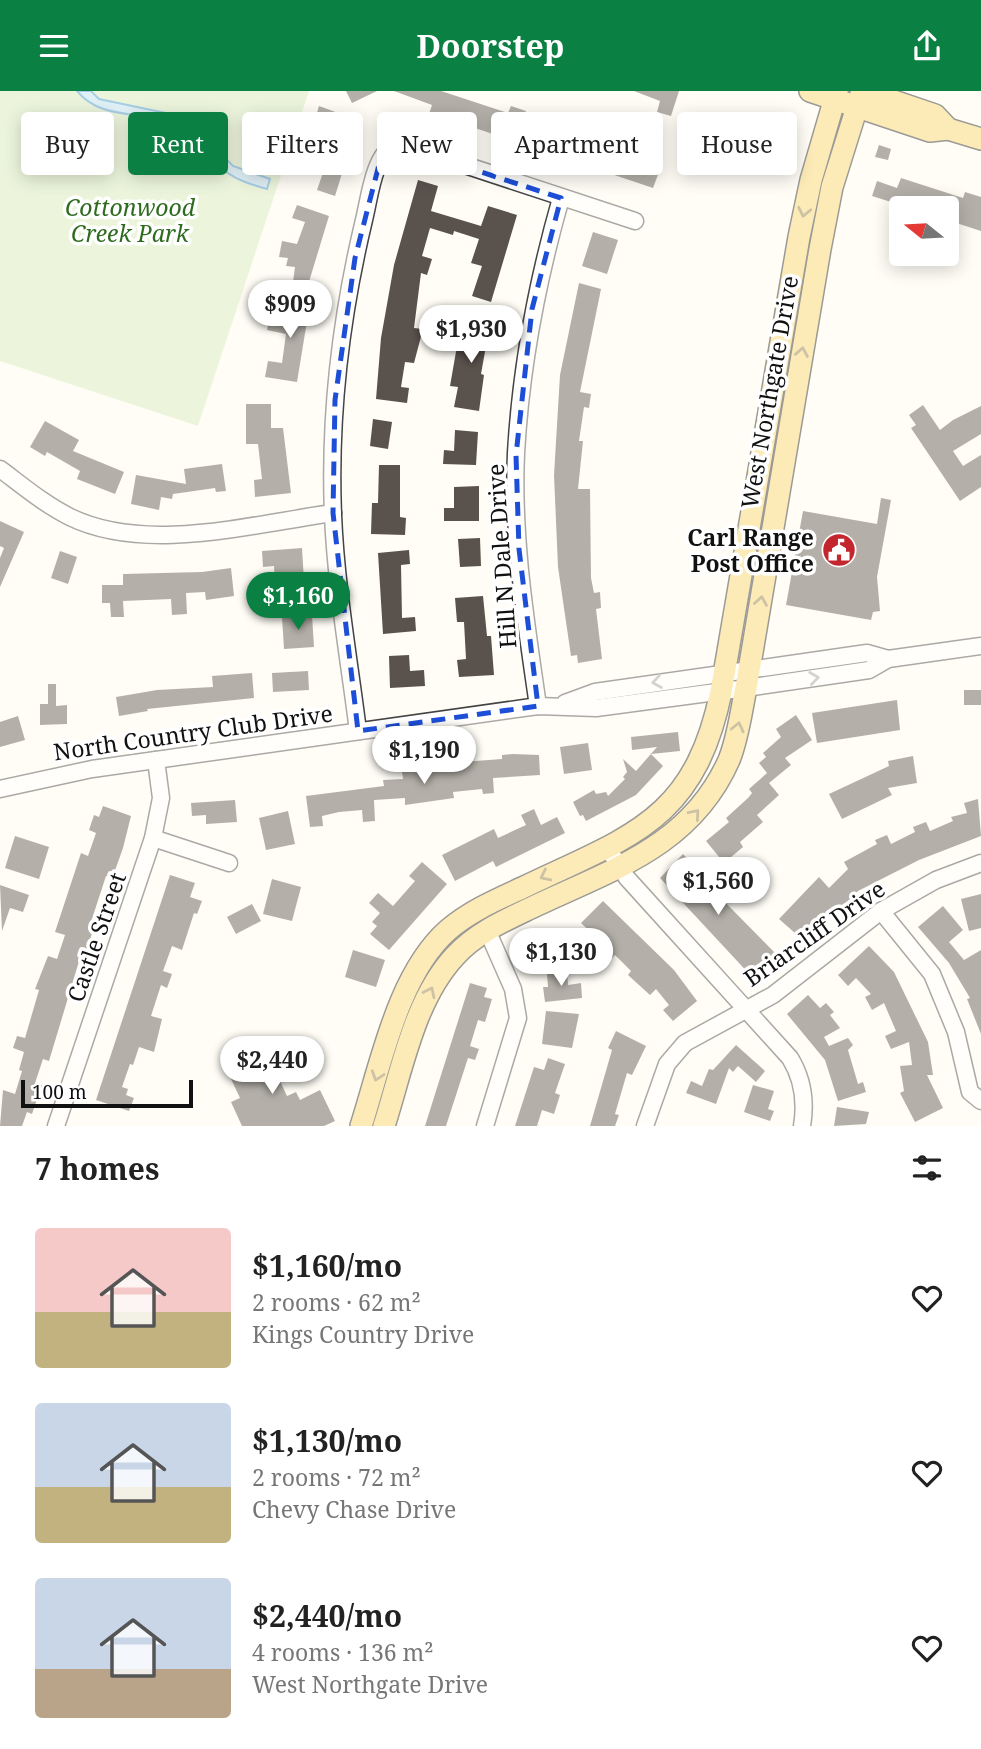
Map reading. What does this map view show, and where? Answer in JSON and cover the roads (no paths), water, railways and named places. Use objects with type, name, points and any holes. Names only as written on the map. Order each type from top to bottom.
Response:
[{"type":"main road","points":[[810,91],[861,96],[930,131],[948,129],[981,139]]},
{"type":"main road","name":"West Northgate Drive","points":[[360,1126],[409,982],[448,930],[477,909],[607,847],[654,820],[686,785],[711,739],[799,237],[811,180],[836,95]]},
{"type":"main road","name":"West Northgate Drive","points":[[384,1126],[429,992],[439,975],[466,944],[486,930],[654,848],[696,815],[728,761],[748,678],[832,187],[861,96]]},
{"type":"main road","points":[[775,380],[797,384]]},
{"type":"main road","points":[[391,1031],[413,1037]]},
{"type":"street","points":[[358,731],[338,583],[333,513],[335,400],[355,258],[381,157],[395,144],[404,145],[635,221]]},
{"type":"street","name":"Hill N Dale Drive","points":[[538,706],[519,549],[516,456],[522,373],[532,309],[561,198]]},
{"type":"street","points":[[0,468],[21,487],[71,518],[119,533],[174,534],[333,513]]},
{"type":"street","name":"North Country Club Drive","points":[[0,789],[36,779],[156,760],[559,705],[595,692],[748,678],[867,653],[888,659],[981,646]]},
{"type":"street","name":"Castle Street","points":[[56,1126],[153,838],[161,798],[156,760]]},
{"type":"street","points":[[153,838],[229,863]]},
{"type":"street","points":[[607,847],[618,867],[782,1048],[797,1070],[804,1099],[802,1126]]},
{"type":"street","name":"Briarcliff Drive","points":[[645,1126],[663,1072],[678,1049],[745,1008],[773,995],[881,911],[936,880],[981,863]]},
{"type":"street","points":[[881,911],[932,974],[956,1032],[970,1091],[981,1101]]},
{"type":"street","points":[[485,1126],[518,1019],[513,989],[486,930]]},
{"type":"water","points":[[77,91],[91,91],[99,99],[161,112],[128,114],[109,111],[87,100]]},
{"type":"water","points":[[228,161],[242,169],[242,175],[259,175],[270,179],[267,189],[230,174]]},
{"type":"place","name":"Carl Range Post Office","points":[[839,550]]},
{"type":"park label","name":"Cottonwood Creek Park","points":[[130,220]]}]
